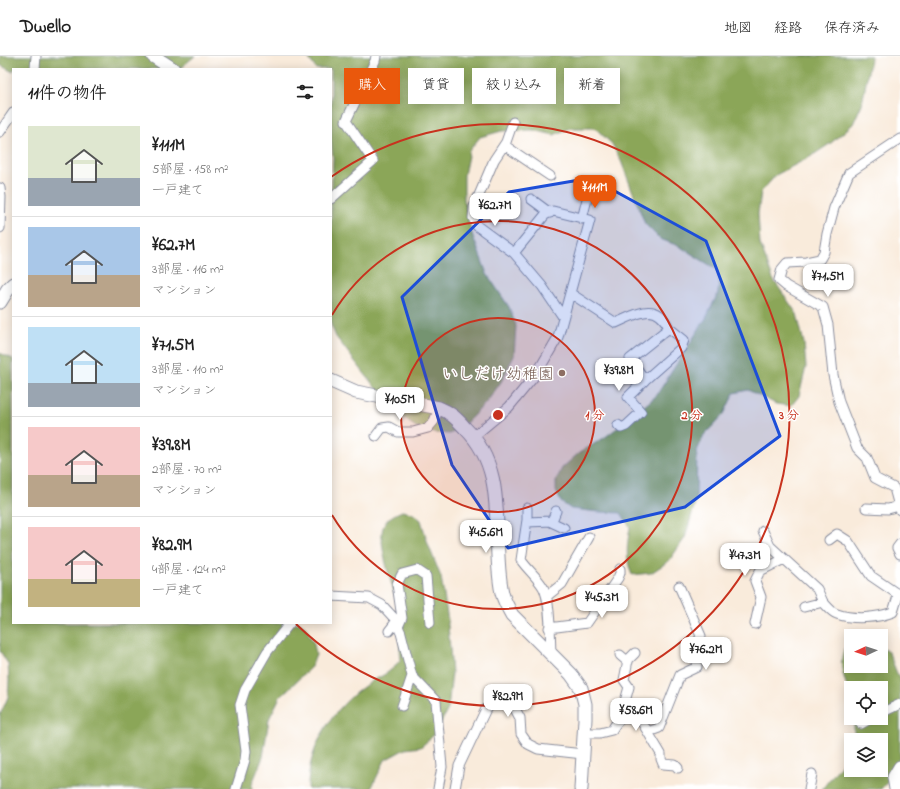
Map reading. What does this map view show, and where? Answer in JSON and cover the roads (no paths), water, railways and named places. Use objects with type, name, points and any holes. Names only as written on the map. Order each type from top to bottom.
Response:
[{"type":"street","points":[[35,68],[36,56]]},
{"type":"street","points":[[153,56],[171,68]]},
{"type":"street","points":[[332,198],[373,161],[346,121],[376,56]]},
{"type":"street","points":[[0,132],[12,114]]},
{"type":"street","points":[[513,122],[506,142],[494,160],[474,207],[473,218],[477,226],[514,253],[542,286],[563,317]]},
{"type":"street","points":[[866,508],[899,508],[894,488],[875,478],[867,458],[857,448],[839,402],[833,376],[828,325],[823,307],[786,286],[779,280],[782,269],[787,263],[806,262],[820,259],[824,252],[834,208],[849,173],[900,139]]},
{"type":"street","points":[[504,146],[550,176]]},
{"type":"street","points":[[0,188],[0,228]]},
{"type":"street","points":[[582,218],[588,195]]},
{"type":"street","points":[[532,199],[550,213]]},
{"type":"street","points":[[474,436],[509,407],[537,373],[558,337],[590,220],[553,211],[545,215],[514,253]]},
{"type":"street","points":[[0,302],[12,285]]},
{"type":"street","points":[[570,293],[616,323],[640,312],[650,311],[657,313],[666,322],[669,328],[684,340],[681,348],[628,397],[641,412],[626,426],[621,428],[618,425]]},
{"type":"street","points":[[645,380],[630,359],[669,328]]},
{"type":"street","points":[[332,380],[356,392],[448,411],[474,436],[490,466],[495,489],[502,594],[512,615],[571,674],[581,688],[585,704],[581,789]]},
{"type":"street","points":[[376,436],[382,428],[389,427],[398,432],[413,432],[428,428],[434,421],[439,408]]},
{"type":"street","points":[[527,508],[527,522],[521,560],[527,570],[543,587],[547,596],[551,653]]},
{"type":"street","points":[[549,521],[552,521],[556,511]]},
{"type":"street","points":[[527,522],[549,521],[564,528]]},
{"type":"street","points":[[763,531],[770,546],[817,589],[823,602],[836,614],[856,618],[893,612],[900,593],[896,593],[871,576],[848,540],[837,534],[829,540]]},
{"type":"street","points":[[547,596],[562,584],[589,537]]},
{"type":"street","points":[[900,544],[897,548],[900,554]]},
{"type":"street","points":[[755,624],[761,597],[755,581],[760,571],[784,559]]},
{"type":"street","points":[[549,628],[587,623],[618,578],[620,569]]},
{"type":"street","points":[[389,631],[397,625],[402,618],[397,584],[402,574],[416,570],[426,576],[430,623]]},
{"type":"street","points":[[648,732],[659,728],[680,675],[696,667],[697,644],[701,636],[680,586]]},
{"type":"street","points":[[332,596],[369,598],[382,605],[394,618],[412,676],[436,701],[442,767],[438,789]]},
{"type":"street","points":[[804,607],[823,602]]},
{"type":"street","points":[[236,789],[245,760],[246,751],[240,705],[245,690],[267,652],[289,624]]},
{"type":"street","points":[[620,720],[629,687],[624,680],[628,662],[635,653]]},
{"type":"street","points":[[620,655],[628,662]]},
{"type":"street","points":[[402,706],[412,676]]},
{"type":"street","points":[[455,789],[459,766],[486,709],[495,702],[506,701],[514,707],[520,718],[521,734],[528,744],[538,749],[583,754]]},
{"type":"street","points":[[888,710],[900,704]]},
{"type":"street","points":[[584,733],[600,733],[612,730],[616,722],[622,718],[640,719],[661,754],[661,759],[664,764],[675,765],[678,768]]},
{"type":"street","points":[[896,789],[894,777],[900,766]]},
{"type":"street","points":[[809,789],[812,774]]},
{"type":"place","name":"いしだけ幼稚園","points":[[562,373]]}]
